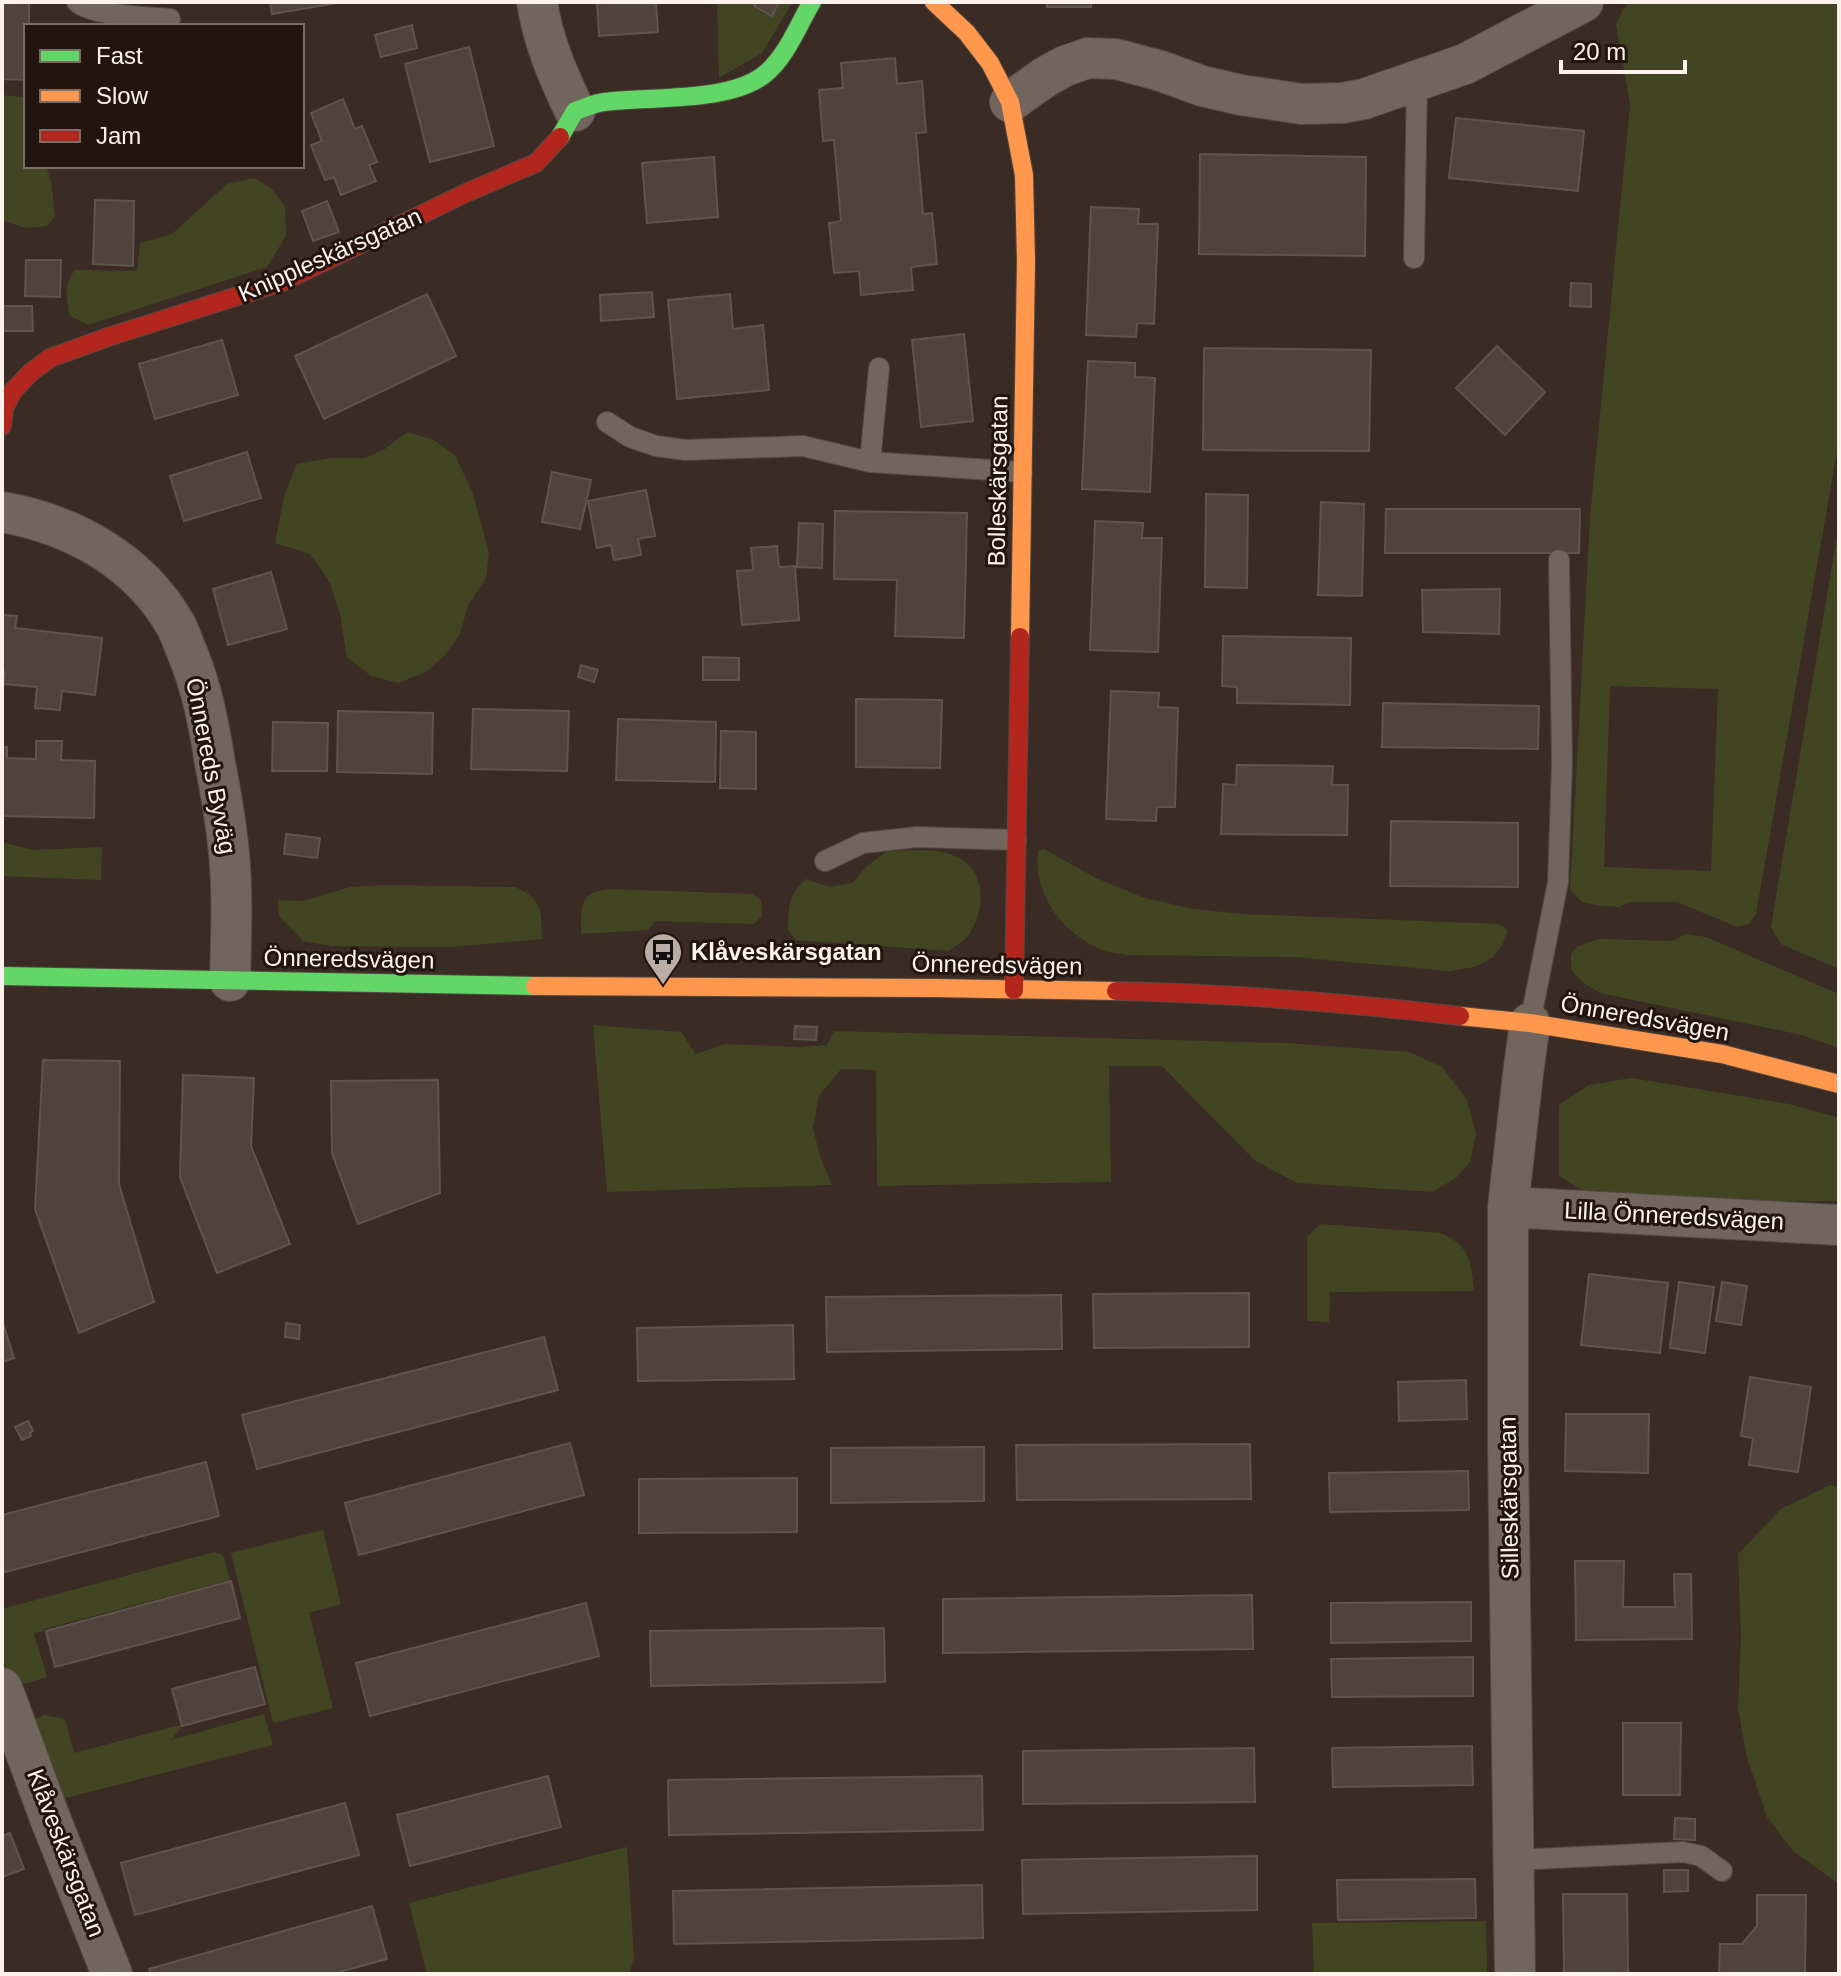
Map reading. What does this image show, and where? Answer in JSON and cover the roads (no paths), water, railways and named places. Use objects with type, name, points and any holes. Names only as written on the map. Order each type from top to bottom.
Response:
[{"type":"street","points":[[537,2],[540,24],[554,66],[575,111],[600,102],[651,100],[727,90],[748,84],[764,74],[779,57],[812,2]]},
{"type":"street","name":"Bolleskärsgatan","points":[[934,2],[967,33],[990,63],[1010,102],[1024,175],[1026,261],[1014,990]]},
{"type":"street","points":[[1010,102],[1045,77],[1088,58],[1116,59],[1241,95],[1302,104],[1342,103],[1364,99],[1465,64],[1583,2]]},
{"type":"street","name":"Knippleskärsgatan","points":[[2,426],[4,408],[13,391],[50,358],[282,282],[479,187],[536,163],[559,139],[575,111]]},
{"type":"street","name":"Önnereds Byväg","points":[[5,501],[100,546],[130,568],[175,624],[198,680],[225,817],[230,856],[230,981]]},
{"type":"street","name":"Önneredsvägen","points":[[2,976],[491,986],[829,986],[1254,996],[1530,1023],[1722,1054],[1839,1084]]},
{"type":"street","name":"Silleskärsgatan","points":[[1515,1974],[1508,1207],[1530,1023]]},
{"type":"street","name":"Lilla Önneredsvägen","points":[[1508,1207],[1839,1225]]},
{"type":"street","name":"Klåveskärsgatan","points":[[2,1688],[112,1974]]},
{"type":"lane","points":[[77,2],[95,11],[170,19]]},
{"type":"lane","points":[[1414,258],[1417,80]]},
{"type":"lane","points":[[870,462],[879,368]]},
{"type":"lane","points":[[607,422],[630,437],[656,446],[685,450],[803,446],[870,462],[1022,472]]},
{"type":"lane","points":[[1530,1023],[1558,882],[1562,763],[1559,560]]},
{"type":"lane","points":[[825,861],[863,843],[917,837],[1016,840]]},
{"type":"lane","points":[[1514,1860],[1683,1852],[1701,1856],[1722,1871]]},
{"type":"place","name":"Klåveskärsgatan","points":[[663,986]]}]
